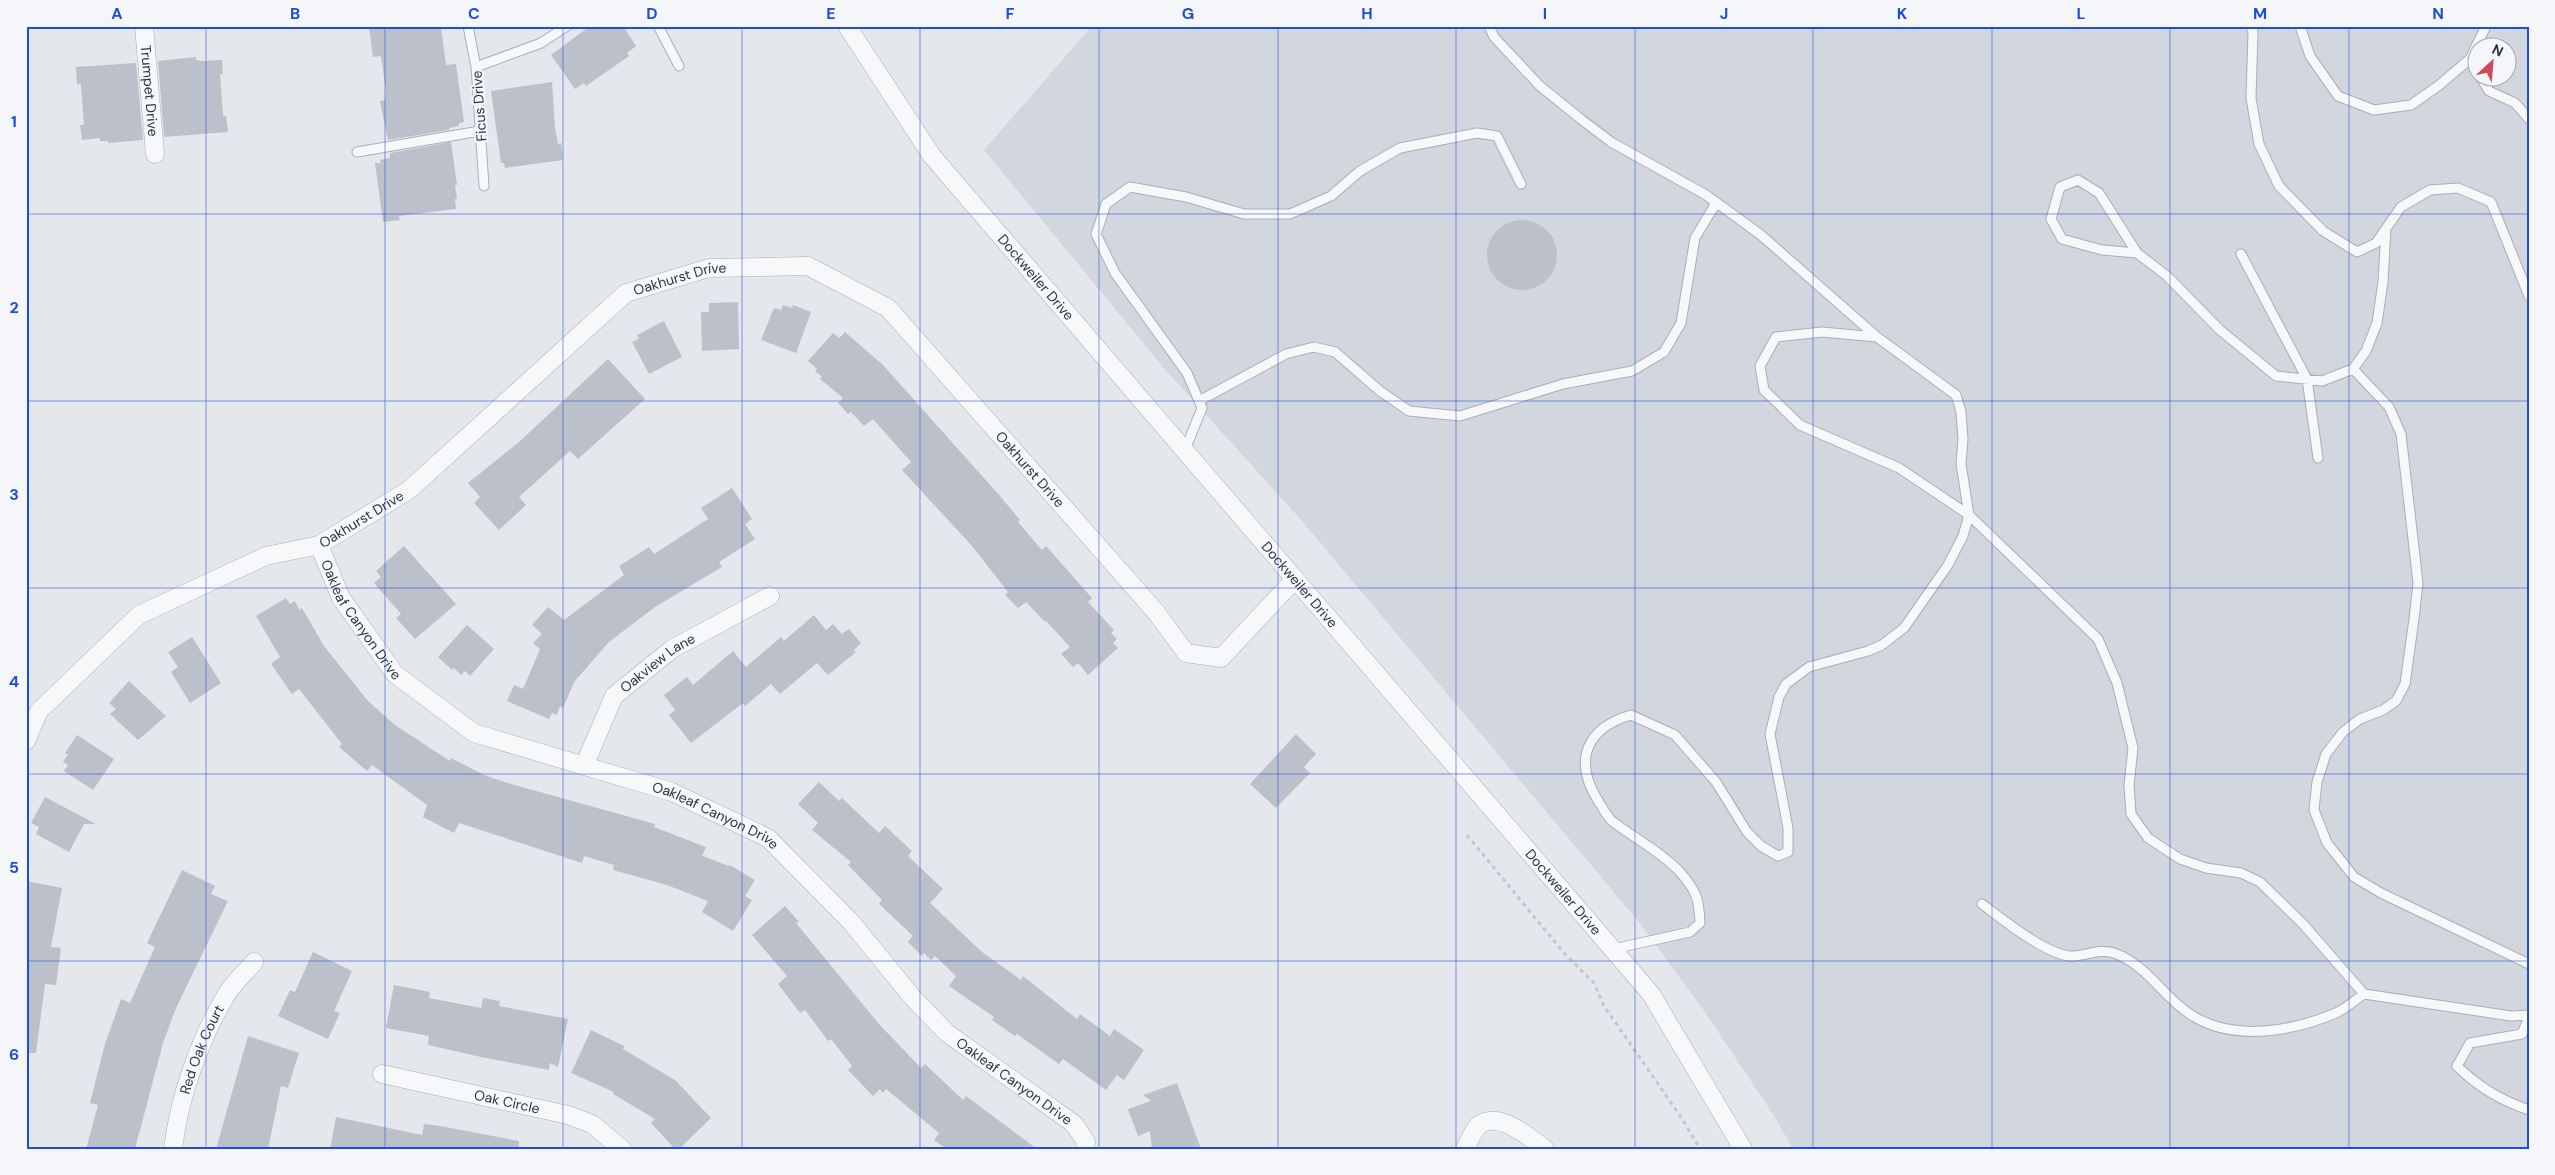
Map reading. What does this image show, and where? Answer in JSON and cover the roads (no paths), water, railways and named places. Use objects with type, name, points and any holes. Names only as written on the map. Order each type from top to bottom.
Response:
[{"type":"street","name":"Trumpet Drive","points":[[144,26],[155,154]]},
{"type":"street","name":"Dockweiler Drive","points":[[847,26],[932,156],[1651,994],[1743,1149]]},
{"type":"street","name":"Oakhurst Drive","points":[[26,741],[39,711],[139,614],[266,556],[319,544],[409,490],[626,292],[709,268],[808,266],[888,308],[1156,612],[1186,653],[1222,658],[1296,579]]},
{"type":"street","name":"Oakleaf Canyon Drive","points":[[319,544],[341,598],[395,674],[474,733],[672,792],[768,838],[851,922],[913,998],[947,1033],[1074,1124],[1086,1142],[1086,1149]]},
{"type":"street","name":"Oakview Lane","points":[[584,766],[614,696],[672,649],[770,596]]},
{"type":"street","name":"Red Oak Court","points":[[173,1149],[176,1124],[194,1065],[225,996],[254,962]]},
{"type":"street","name":"Oak Circle","points":[[382,1074],[568,1115],[592,1124],[622,1149]]},
{"type":"street","points":[[1465,1149],[1477,1126],[1486,1121],[1505,1124],[1546,1149]]},
{"type":"lane","name":"Ficus Drive","points":[[468,26],[476,67],[484,186]]},
{"type":"lane","points":[[476,67],[541,43],[566,26]]},
{"type":"lane","points":[[658,26],[679,66]]},
{"type":"lane","points":[[1489,26],[1494,37],[1540,86],[1611,142],[1716,203],[1788,258],[1876,337],[1956,395],[1962,412],[1963,439],[1961,464],[1968,515],[1963,536],[1948,565],[1904,628],[1882,645],[1868,651],[1809,667],[1786,684],[1780,697],[1770,734],[1788,828],[1788,852],[1778,856],[1761,846],[1747,832],[1716,782],[1676,735],[1631,715],[1606,727],[1591,739],[1584,755],[1588,783],[1610,820],[1637,837],[1679,871],[1698,896],[1700,923],[1690,932],[1660,941],[1613,949]]},
{"type":"lane","points":[[2251,26],[2253,32],[2251,98],[2259,144],[2279,186],[2323,231],[2357,252],[2376,242],[2401,207],[2430,190],[2458,188],[2491,202],[2529,296]]},
{"type":"lane","points":[[2300,26],[2310,56],[2338,96],[2374,110],[2411,105],[2438,86],[2468,61]]},
{"type":"lane","points":[[2480,38],[2486,26]]},
{"type":"lane","points":[[2487,88],[2489,91],[2516,103],[2529,119]]},
{"type":"lane","points":[[357,152],[480,131]]},
{"type":"lane","points":[[1185,450],[1202,408],[1187,373],[1115,273],[1096,234],[1106,204],[1130,187],[1186,197],[1244,214],[1290,214],[1332,196],[1360,171],[1400,148],[1477,133],[1497,136],[1521,184]]},
{"type":"lane","points":[[2137,253],[2102,250],[2062,239],[2051,219],[2060,187],[2078,180],[2099,193],[2137,253],[2168,276],[2220,330],[2276,376],[2322,381],[2353,368],[2366,351],[2377,323],[2384,282],[2386,228]]},
{"type":"lane","points":[[1199,401],[1286,354],[1314,347],[1335,352],[1380,391],[1410,411],[1460,416],[1563,384],[1632,371],[1664,352],[1681,323],[1695,238],[1716,203]]},
{"type":"lane","points":[[2241,254],[2307,379],[2318,458]]},
{"type":"lane","points":[[1876,337],[1822,332],[1776,337],[1760,366],[1764,390],[1800,425],[1899,468],[1968,515],[2098,639],[2117,682],[2133,748],[2129,785],[2131,814],[2148,838],[2180,859],[2206,868],[2241,873],[2260,882],[2303,924],[2364,994],[2511,1016],[2529,1016],[2522,1034]]},
{"type":"lane","points":[[2353,368],[2389,407],[2401,434],[2418,583],[2405,684],[2401,693],[2396,701],[2383,710],[2360,719],[2343,732],[2326,754],[2317,782],[2314,810],[2327,843],[2354,877],[2389,897],[2529,964]]},
{"type":"lane","points":[[1982,904],[2021,933],[2046,947],[2069,956],[2091,951],[2112,952],[2134,962],[2192,1016],[2215,1026],[2256,1032],[2294,1026],[2337,1012],[2364,994]]},
{"type":"lane","points":[[2522,1034],[2529,1042]]},
{"type":"lane","points":[[2522,1034],[2470,1043],[2457,1066],[2470,1079],[2511,1104],[2529,1110]]}]
